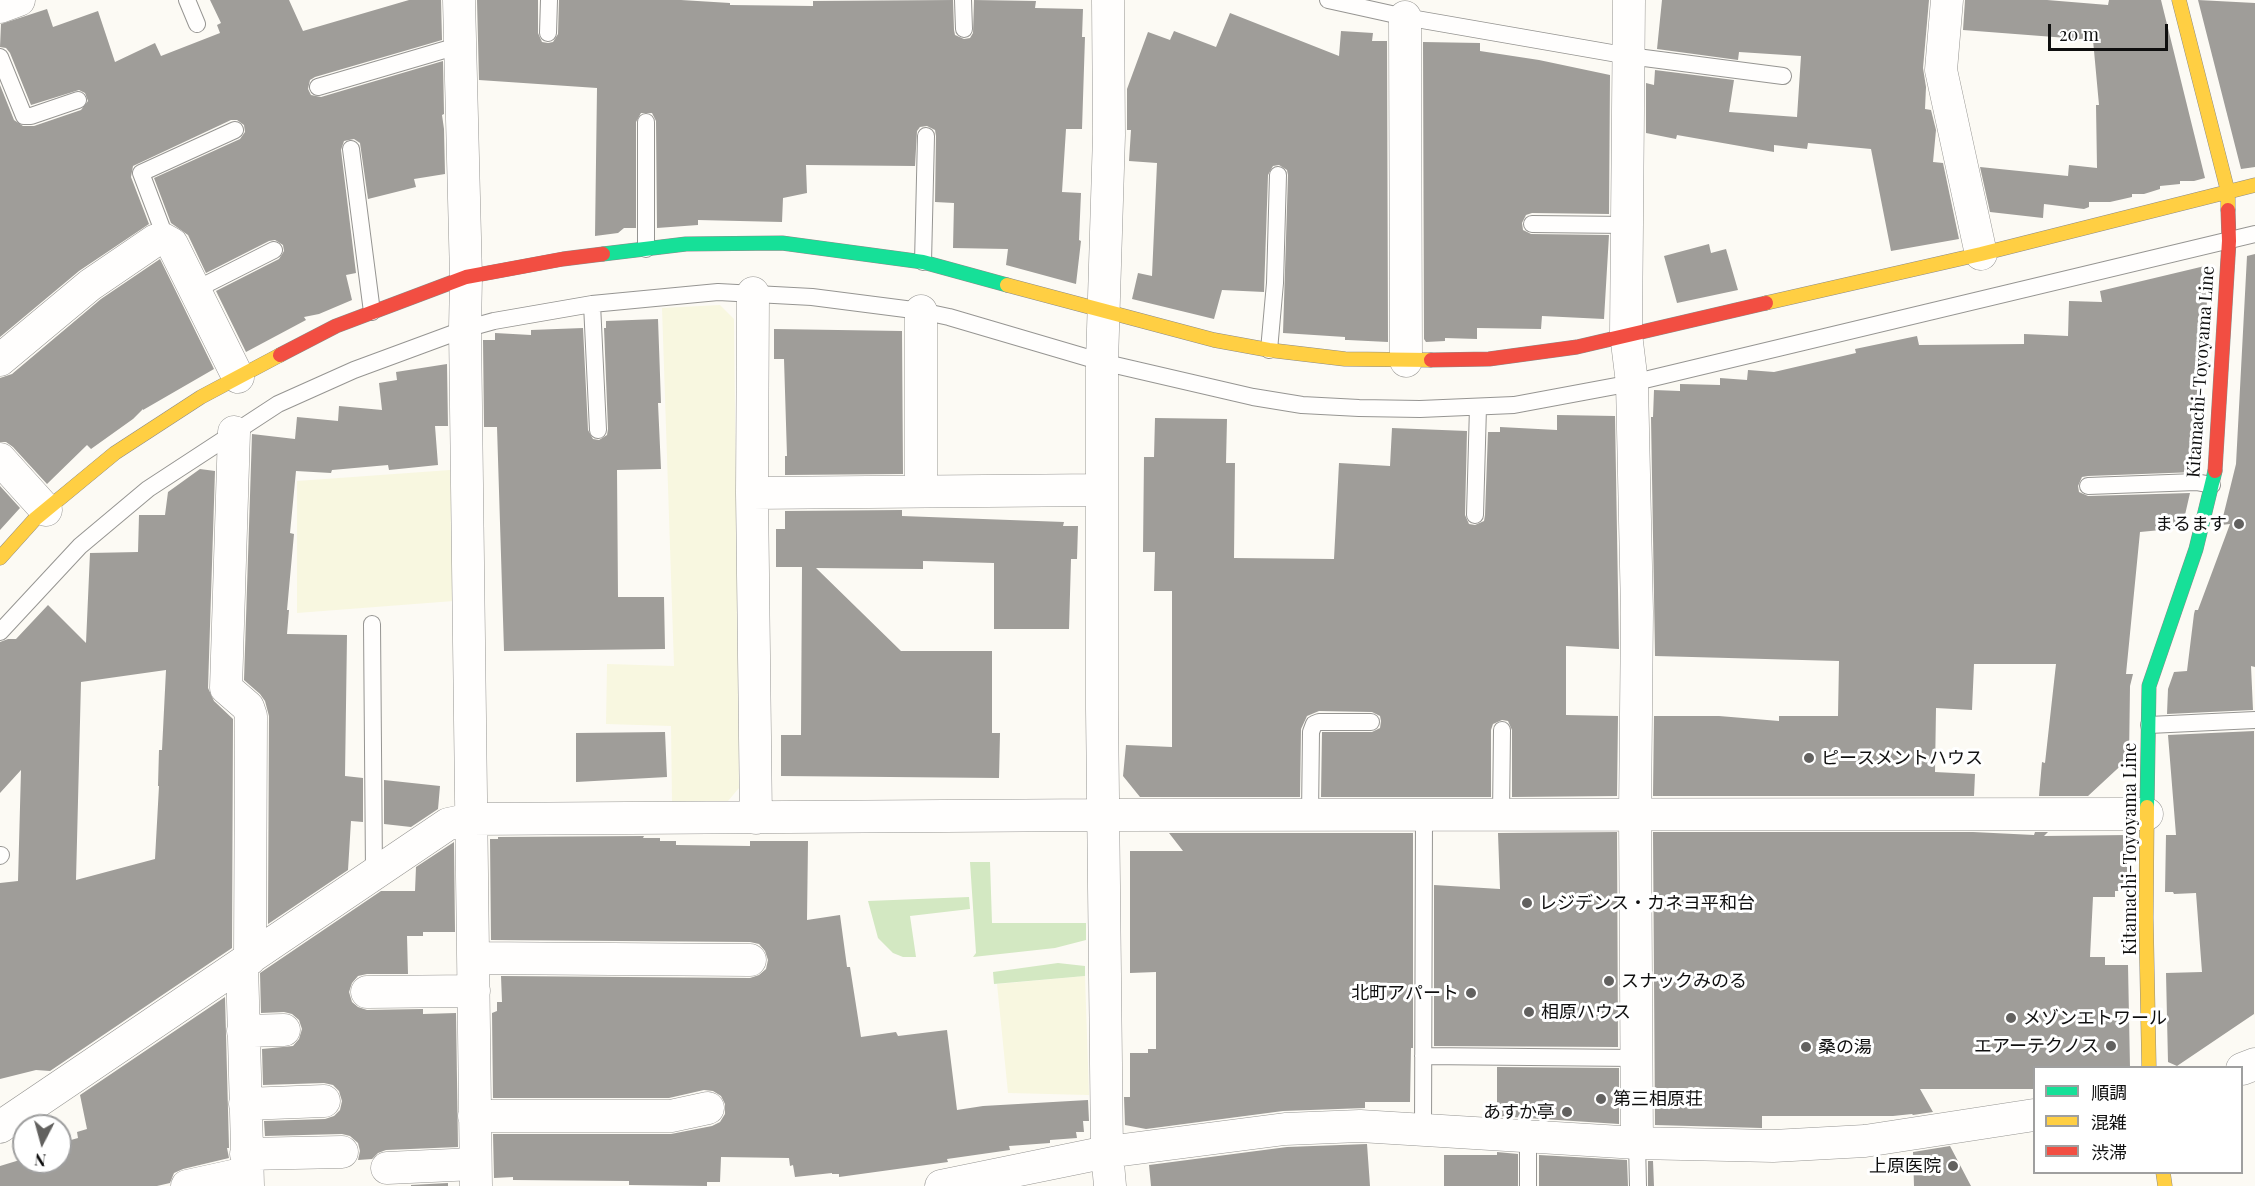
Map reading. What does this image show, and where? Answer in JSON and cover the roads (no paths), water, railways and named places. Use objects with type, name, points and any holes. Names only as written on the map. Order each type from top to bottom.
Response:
[{"type":"street","points":[[0,7],[19,0]]},
{"type":"street","points":[[387,1168],[475,1175],[466,277],[459,0]]},
{"type":"street","points":[[1107,0],[1109,135],[1102,362],[1102,815],[1107,1152],[1110,1186]]},
{"type":"street","points":[[1629,0],[1626,334],[1632,383],[1637,612],[1635,815],[1637,1143]]},
{"type":"street","points":[[1947,0],[1941,70],[1981,254]]},
{"type":"street","name":"Kitamachi-Toyoyama Line","points":[[2149,1066],[2146,918],[2149,686],[2196,549],[2217,463],[2229,241],[2228,192],[2179,0]]},
{"type":"street","points":[[1405,17],[1406,361]]},
{"type":"street","points":[[0,558],[35,519],[115,453],[201,397],[238,376],[336,326],[466,277],[563,259],[686,244],[782,243],[923,262],[1214,340],[1269,350],[1345,359],[1406,361],[1500,357],[1577,347],[1981,254],[2255,185]]},
{"type":"street","points":[[0,360],[90,285],[156,240],[163,238],[172,243],[238,376]]},
{"type":"street","points":[[753,292],[752,493],[756,818]]},
{"type":"street","points":[[921,311],[921,491]]},
{"type":"street","points":[[234,432],[226,688],[248,707],[251,716],[243,1031],[247,1171]]},
{"type":"street","points":[[0,459],[46,510]]},
{"type":"street","points":[[752,493],[1102,490]]},
{"type":"street","points":[[0,1127],[448,824],[471,819],[1102,815],[2148,814]]},
{"type":"street","points":[[474,958],[750,960]]},
{"type":"street","points":[[367,992],[474,991]]},
{"type":"street","points":[[243,1031],[284,1030]]},
{"type":"street","points":[[245,1104],[324,1101]]},
{"type":"street","points":[[474,1116],[671,1116],[708,1108]]},
{"type":"street","points":[[941,1186],[1107,1152],[1285,1129],[1360,1126],[1637,1143],[1773,1146],[1865,1141],[2033,1115]]},
{"type":"street","points":[[187,1185],[342,1152]]},
{"type":"lane","points":[[187,0],[197,24]]},
{"type":"lane","points":[[548,33],[549,0]]},
{"type":"lane","points":[[963,0],[964,28]]},
{"type":"lane","points":[[1328,0],[1405,17],[1629,56],[1783,76]]},
{"type":"lane","points":[[318,87],[461,45]]},
{"type":"lane","points":[[0,57],[24,116],[31,116],[78,100]]},
{"type":"lane","points":[[646,122],[646,249]]},
{"type":"lane","points":[[163,238],[163,231],[141,173],[235,130]]},
{"type":"lane","points":[[923,262],[926,136]]},
{"type":"lane","points":[[351,149],[372,312]]},
{"type":"lane","points":[[1269,350],[1275,283],[1278,176]]},
{"type":"lane","points":[[1532,224],[1628,225]]},
{"type":"lane","points":[[0,632],[80,546],[148,489],[278,404],[354,370],[465,329],[494,321],[592,304],[718,292],[753,292],[812,297],[921,311],[949,317],[1102,362],[1253,397],[1302,405],[1420,409],[1478,407],[1514,405],[1632,383],[2255,234]]},
{"type":"lane","points":[[195,290],[274,250]]},
{"type":"lane","points":[[592,304],[598,430]]},
{"type":"lane","points":[[1475,514],[1478,407]]},
{"type":"lane","points":[[2088,486],[2196,482],[2212,485]]},
{"type":"lane","points":[[372,624],[374,873]]},
{"type":"lane","points":[[2149,725],[2255,720]]},
{"type":"lane","points":[[1310,815],[1311,732],[1314,724],[1319,722],[1371,722]]},
{"type":"lane","points":[[1501,815],[1503,730]]},
{"type":"lane","points":[[1423,1131],[1424,815]]},
{"type":"lane","points":[[1423,1056],[1636,1058]]},
{"type":"lane","points":[[1528,1137],[1528,1186]]},
{"type":"lane","points":[[1637,1143],[1638,1186]]},
{"type":"place","name":"まるます","points":[[2239,524]]},
{"type":"place","name":"ピースメントハウス","points":[[1809,758]]},
{"type":"place","name":"レジデンス・カネヨ平和台","points":[[1527,903]]},
{"type":"place","name":"スナックみのる","points":[[1609,981]]},
{"type":"place","name":"北町アパート","points":[[1471,993]]},
{"type":"place","name":"相原ハウス","points":[[1529,1012]]},
{"type":"place","name":"メゾンエトワール","points":[[2011,1018]]},
{"type":"place","name":"エアーテクノス","points":[[2111,1046]]},
{"type":"place","name":"桑の湯","points":[[1806,1047]]},
{"type":"place","name":"第三相原荘","points":[[1601,1099]]},
{"type":"place","name":"あすか亭","points":[[1567,1112]]},
{"type":"place","name":"上原医院","points":[[1953,1166]]}]
